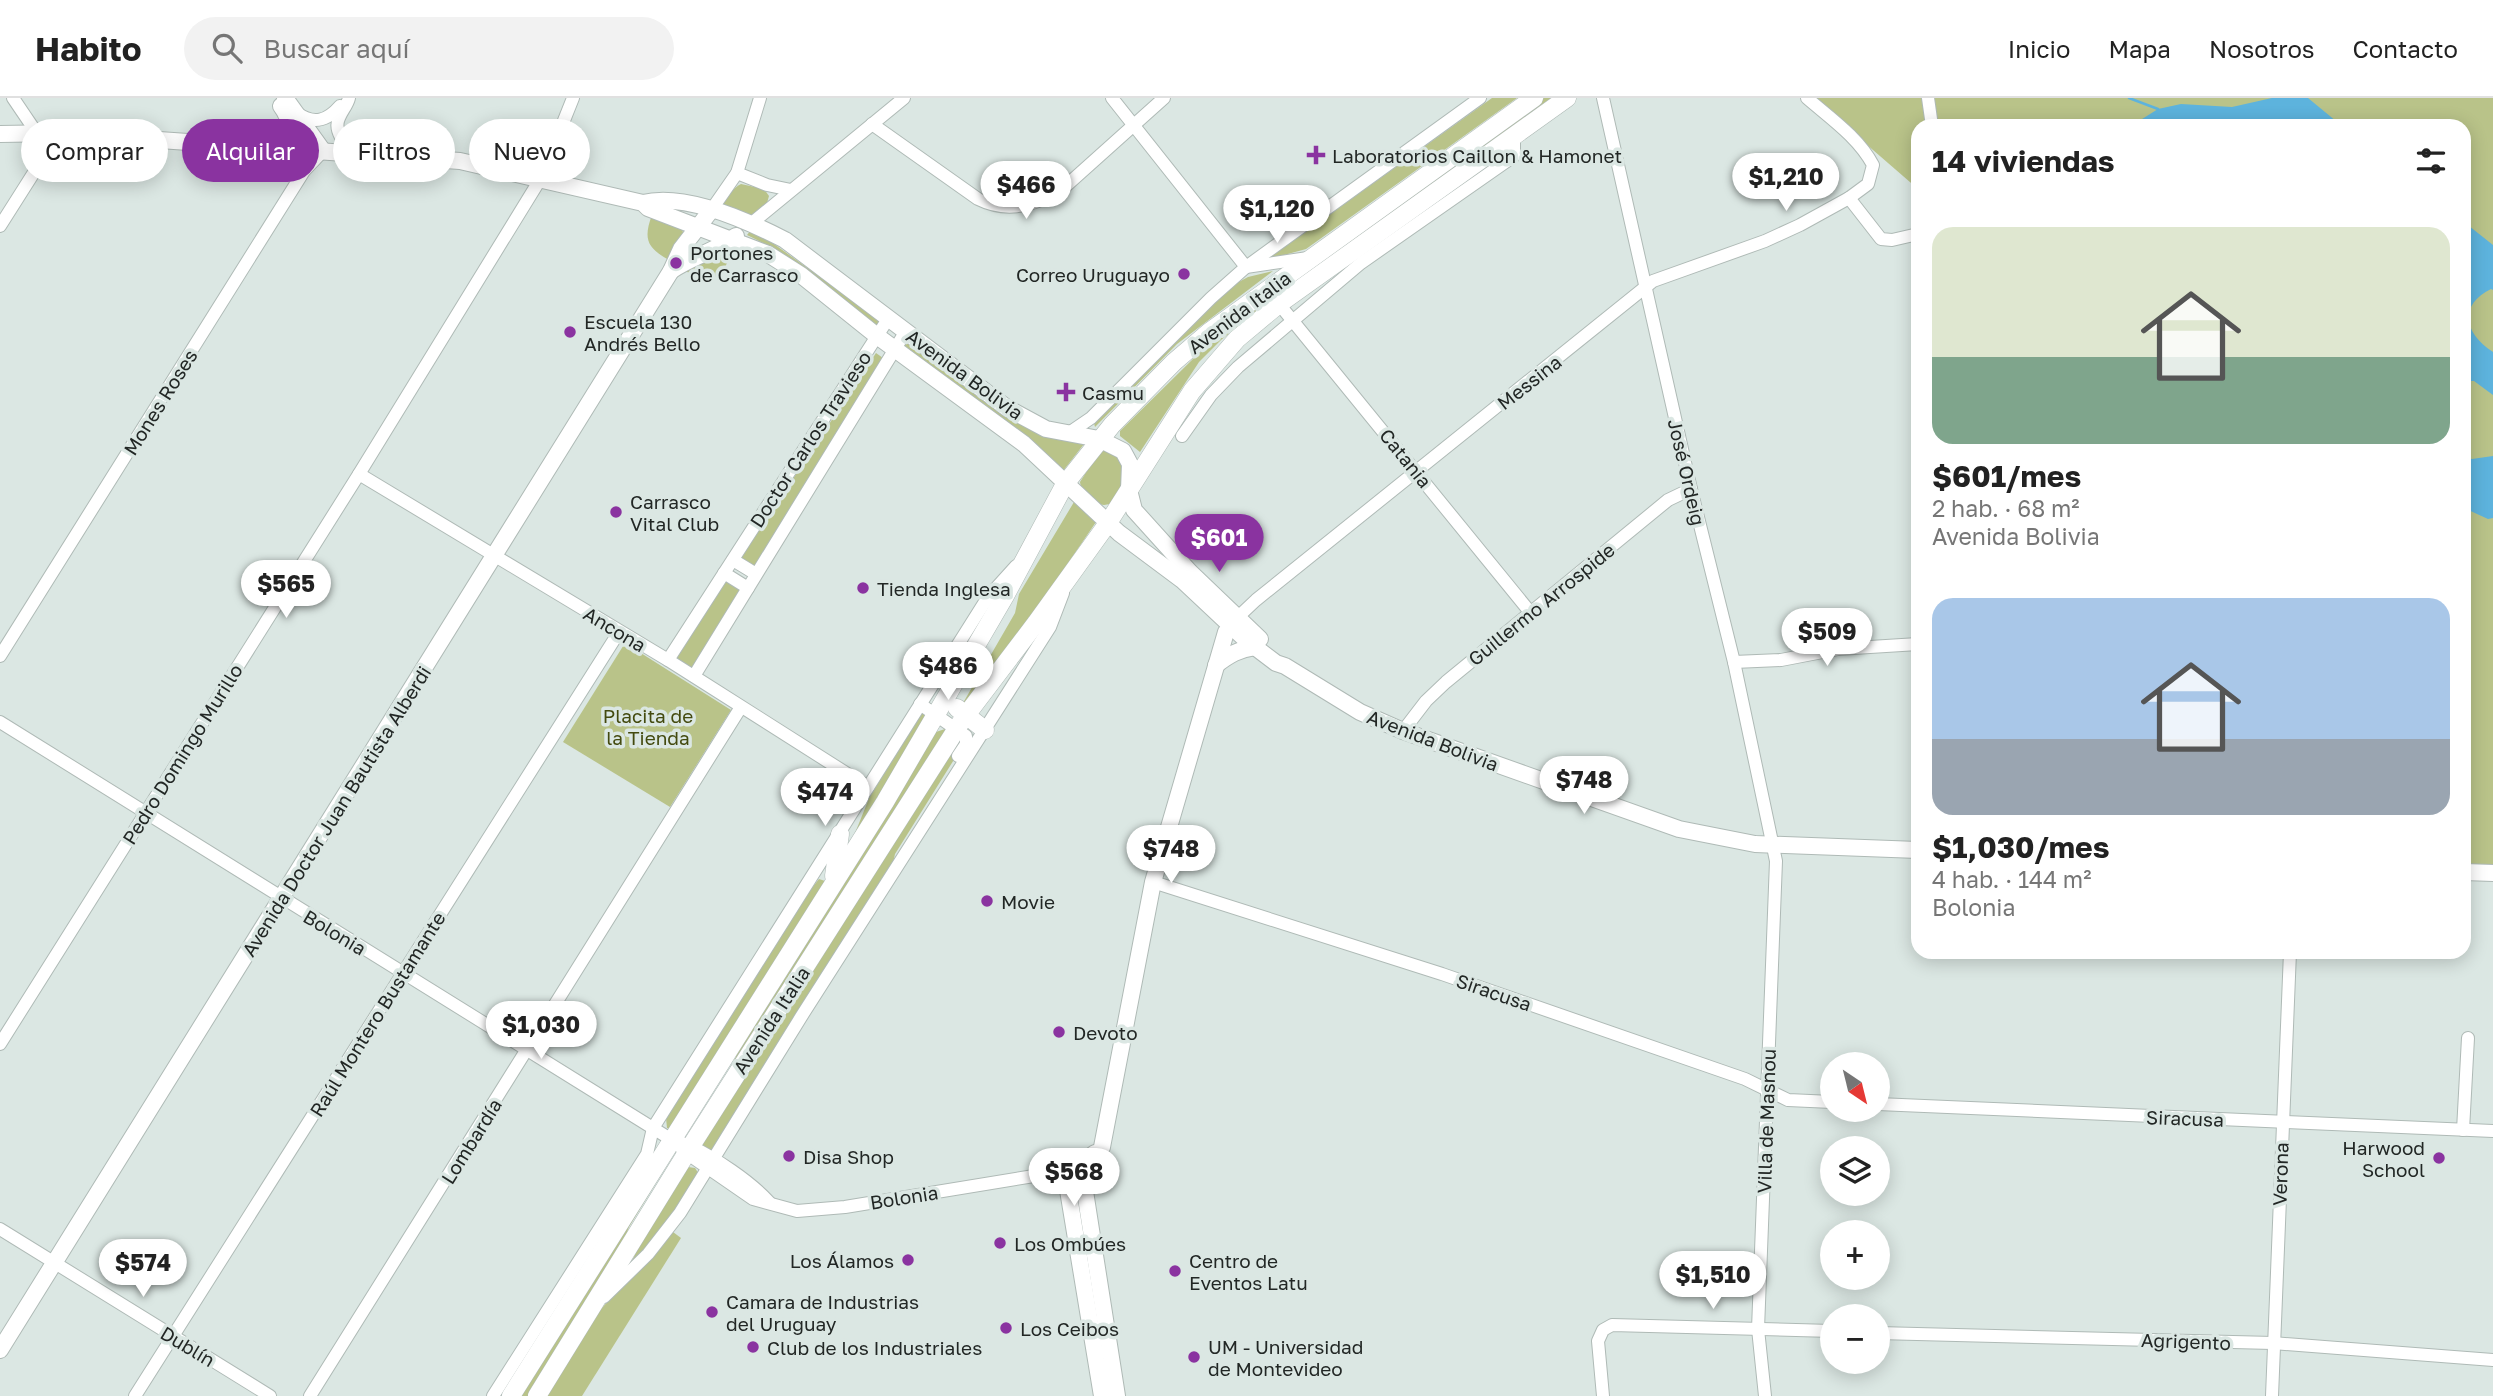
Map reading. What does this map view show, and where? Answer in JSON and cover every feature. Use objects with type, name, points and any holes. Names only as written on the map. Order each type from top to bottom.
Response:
[{"type":"main road","name":"Avenida Italia","points":[[537,1396],[631,1243],[724,1069],[734,1041],[937,715],[1006,596],[1065,484],[1099,439],[1174,362],[1209,332],[1534,98]]},
{"type":"main road","name":"Avenida Italia","points":[[511,1396],[537,1341],[581,1270],[682,1146],[961,722],[1108,523],[1192,391],[1237,340],[1279,304],[1567,98]]},
{"type":"main road","points":[[985,730],[961,722],[956,703],[1002,624],[1006,615],[1006,596]]},
{"type":"main road","points":[[832,885],[840,834]]},
{"type":"street","points":[[13,98],[27,119]]},
{"type":"street","points":[[276,98],[289,119]]},
{"type":"street","points":[[285,98],[323,151]]},
{"type":"street","name":"Pedro Domingo Murillo","points":[[565,119],[573,98]]},
{"type":"street","points":[[712,209],[737,173],[760,98]]},
{"type":"street","points":[[752,223],[904,98]]},
{"type":"street","points":[[1112,98],[1246,267],[1312,258]]},
{"type":"street","points":[[872,124],[978,199],[994,207],[1003,207],[1039,202],[1058,193],[1164,98]]},
{"type":"street","name":"Avenida Italia","points":[[1069,433],[1091,418],[1211,298],[1246,267],[1480,98]]},
{"type":"street","name":"José Ordeig","points":[[1603,98],[1691,489],[1734,662],[1772,845]]},
{"type":"street","name":"Messina","points":[[1234,622],[1256,600],[1653,281],[1765,241],[1849,198],[1868,184],[1873,165],[1854,139],[1807,98]]},
{"type":"street","points":[[1928,98],[1931,119]]},
{"type":"street","points":[[297,113],[312,120],[323,120],[348,99]]},
{"type":"street","points":[[338,119],[348,104],[348,99]]},
{"type":"street","name":"Avenida Bolivia","points":[[0,134],[21,133]]},
{"type":"street","name":"Avenida Italia","points":[[1182,436],[1220,386],[1293,321],[1362,263],[1514,156],[1514,136]]},
{"type":"street","name":"Avenida Bolivia","points":[[319,151],[333,152]]},
{"type":"street","name":"Mones Roses","points":[[0,656],[304,171],[323,151]]},
{"type":"street","points":[[737,173],[767,186],[791,190]]},
{"type":"street","points":[[0,226],[28,182]]},
{"type":"street","name":"Pedro Domingo Murillo","points":[[0,1044],[359,474],[539,182]]},
{"type":"street","name":"Avenida Bolivia","points":[[558,182],[643,202],[654,200],[712,209],[752,223],[785,240],[1007,408],[1046,429],[1099,439],[1118,447],[1127,456],[1129,490],[1134,510],[1255,647],[1284,666]]},
{"type":"street","points":[[1849,198],[1881,239],[1892,240],[1911,236]]},
{"type":"street","name":"Avenida Bolivia","points":[[643,202],[648,208],[768,254],[801,275],[877,336],[1024,444],[1108,523],[1234,622],[1284,666],[1360,712],[1404,731],[1679,830],[1772,845],[1911,850]]},
{"type":"street","name":"Avenida Doctor Juan Bautista Alberdi","points":[[0,1350],[280,898],[496,557],[671,271],[681,248],[712,209]]},
{"type":"street","name":"Avenida Doctor Juan Bautista Alberdi","points":[[671,271],[693,257],[720,247],[752,223]]},
{"type":"street","name":"Catania","points":[[1279,304],[1530,612]]},
{"type":"street","name":"Doctor Carlos Travieso","points":[[668,660],[888,319]]},
{"type":"street","name":"Doctor Carlos Travieso","points":[[694,676],[906,331]]},
{"type":"street","name":"Ancona","points":[[359,474],[694,676],[868,788]]},
{"type":"street","name":"Guillermo Arrospide","points":[[1404,731],[1426,701],[1446,682],[1668,500],[1691,489]]},
{"type":"street","name":"Avenida Italia","points":[[581,1270],[647,1154],[653,1128],[988,597],[1028,552]]},
{"type":"street","points":[[733,560],[756,574]]},
{"type":"street","points":[[724,573],[748,589]]},
{"type":"street","name":"Avenida Italia","points":[[588,1313],[648,1254],[676,1220],[801,1017],[1050,627],[1070,576]]},
{"type":"street","points":[[1102,1396],[1076,1177],[1102,1147],[1153,882],[1216,664],[1226,632],[1234,622]]},
{"type":"street","name":"Raúl Montero Bustamante","points":[[135,1396],[619,632]]},
{"type":"street","points":[[1734,662],[1781,660],[1838,649],[1911,644]]},
{"type":"street","points":[[1216,664],[1242,648],[1255,647]]},
{"type":"street","points":[[920,704],[937,715],[961,722]]},
{"type":"street","name":"Lombardía","points":[[310,1396],[741,707]]},
{"type":"street","name":"Bolonia","points":[[0,722],[682,1146],[711,1165],[753,1199],[797,1212],[1040,1174],[1062,1167],[1076,1177]]},
{"type":"street","name":"Avenida Italia","points":[[898,866],[899,856],[915,826],[966,744],[961,722]]},
{"type":"street","name":"Villa de Masnou","points":[[1765,1396],[1758,1329],[1776,877],[1772,845]]},
{"type":"street","points":[[2471,872],[2493,873]]},
{"type":"street","name":"Siracusa","points":[[1153,882],[1442,974],[1745,1079],[1788,1100],[1820,1101]]},
{"type":"street","name":"Verona","points":[[2272,1396],[2290,959]]},
{"type":"street","points":[[2463,1130],[2468,1038]]},
{"type":"street","name":"Siracusa","points":[[1890,1105],[2493,1131]]},
{"type":"street","points":[[1076,1177],[1117,1396]]},
{"type":"street","name":"Dublín","points":[[0,1229],[270,1396]]},
{"type":"street","points":[[1604,1396],[1598,1340],[1603,1330],[1612,1325],[1820,1331]]},
{"type":"street","name":"Agrigento","points":[[1890,1333],[2273,1343],[2493,1360]]},
{"type":"street","name":"Avenida Italia","points":[[493,1396],[537,1341]]},
{"type":"green space","points":[[1492,98],[1517,98],[1306,249],[1266,260]]},
{"type":"green space","points":[[1544,98],[1551,98],[1265,304],[1221,340],[1199,362],[1140,452],[1120,436],[1120,431],[1238,319]]},
{"type":"green space","points":[[1813,98],[2493,98],[2493,866],[2471,865],[2471,119],[1911,119],[1911,183]]},
{"type":"green space","points":[[741,184],[764,189],[769,196],[767,203],[752,215],[723,206],[725,200]]},
{"type":"green space","points":[[652,215],[679,227],[684,235],[669,260],[649,242],[648,230]]},
{"type":"green space","points":[[751,230],[880,320],[880,325],[875,326],[798,265],[747,235]]},
{"type":"green space","points":[[735,247],[716,276],[704,278],[683,270]]},
{"type":"green space","points":[[1273,271],[1177,344],[1095,427],[1094,423],[1235,284],[1248,277]]},
{"type":"green space","points":[[908,341],[1008,413],[1084,444],[1063,471],[1021,432],[905,347]]},
{"type":"green space","points":[[876,353],[883,358],[757,568],[741,559],[742,556]]},
{"type":"green space","points":[[1108,448],[1122,457],[1123,486],[1110,504],[1104,505],[1098,504],[1081,487],[1080,482],[1097,455]]},
{"type":"green space","points":[[1074,502],[1096,522],[1045,597],[967,703],[963,703],[1015,613],[1019,594]]},
{"type":"green space","points":[[725,581],[743,591],[699,666],[691,668],[677,658]]},
{"type":"green space","name":"Placita de la Tienda","points":[[625,643],[731,710],[670,807],[563,742]]},
{"type":"green space","points":[[921,712],[927,715],[853,838],[870,796]]},
{"type":"green space","points":[[948,728],[733,1064],[741,1043],[936,732]]},
{"type":"green space","points":[[958,735],[965,742],[895,854],[892,868],[713,1153],[701,1149],[700,1139]]},
{"type":"green space","points":[[819,879],[825,881],[825,884],[670,1129],[667,1128],[666,1118],[803,899]]},
{"type":"green space","points":[[672,1152],[674,1153],[629,1227],[622,1246],[529,1396],[519,1396]]},
{"type":"green space","points":[[688,1167],[695,1168],[699,1174],[662,1234],[632,1261],[643,1237]]},
{"type":"green space","points":[[673,1232],[681,1238],[582,1396],[539,1396],[584,1327]]},
{"type":"water","points":[[2272,98],[2308,98],[2334,119],[2142,119],[2158,109],[2181,104],[2232,107]]},
{"type":"water","points":[[2471,228],[2493,245],[2493,290],[2473,303],[2471,308]]},
{"type":"water","points":[[2471,329],[2483,345],[2493,352],[2493,395],[2471,381]]},
{"type":"water","points":[[2493,456],[2493,518],[2488,519],[2471,511],[2472,459]]},
{"type":"waterway","points":[[2129,98],[2158,109]]},
{"type":"place","name":"Laboratorios Caillon & Hamonet","points":[[1316,155]]},
{"type":"place","name":"Portones de Carrasco","points":[[676,263]]},
{"type":"place","name":"Correo Uruguayo","points":[[1184,274]]},
{"type":"place","name":"Escuela 130 Andrés Bello","points":[[570,332]]},
{"type":"place","name":"Casmu","points":[[1066,392]]},
{"type":"place","name":"Carrasco Vital Club","points":[[616,512]]},
{"type":"place","name":"Tienda Inglesa","points":[[863,588]]},
{"type":"place","name":"Movie","points":[[987,901]]},
{"type":"place","name":"Devoto","points":[[1059,1032]]},
{"type":"place","name":"Disa Shop","points":[[789,1156]]},
{"type":"place","name":"Harwood School","points":[[2439,1158]]},
{"type":"place","name":"Los Ombúes","points":[[1000,1243]]},
{"type":"place","name":"Los Álamos","points":[[908,1260]]},
{"type":"place","name":"Centro de Eventos Latu","points":[[1175,1271]]},
{"type":"place","name":"Camara de Industrias del Uruguay","points":[[712,1312]]},
{"type":"place","name":"Los Ceibos","points":[[1006,1328]]},
{"type":"place","name":"Club de los Industriales","points":[[753,1347]]},
{"type":"place","name":"UM - Universidad de Montevideo","points":[[1194,1357]]}]
